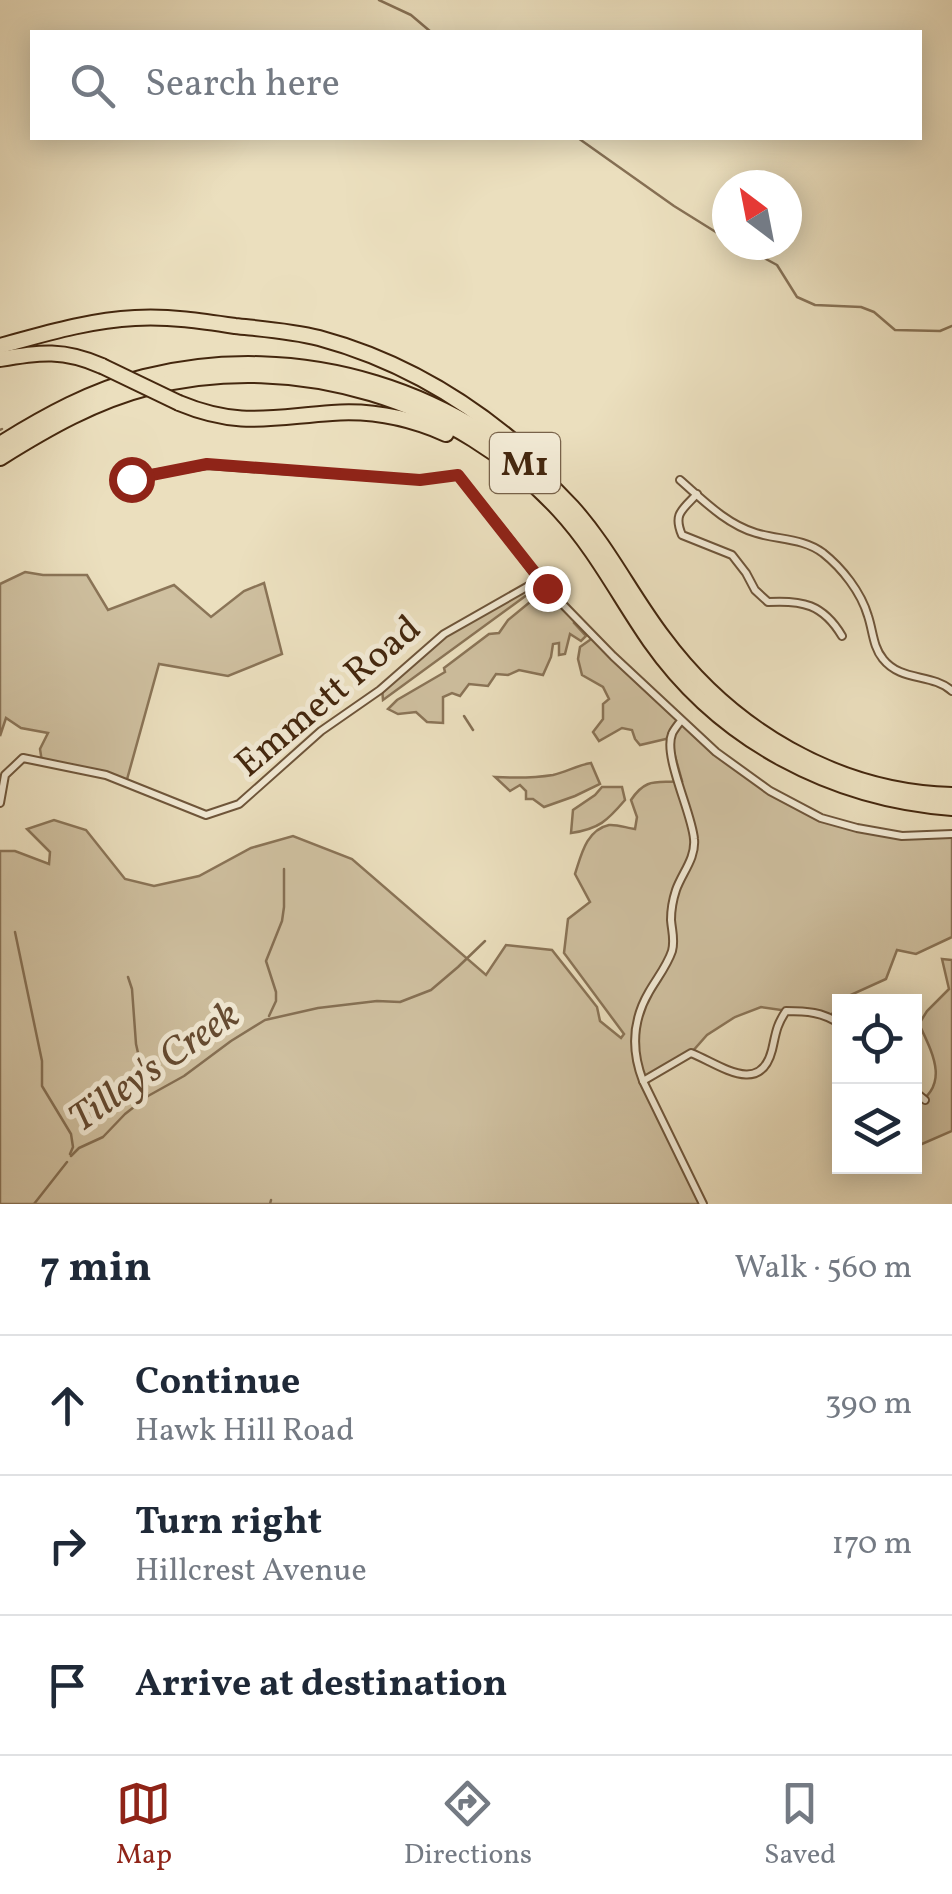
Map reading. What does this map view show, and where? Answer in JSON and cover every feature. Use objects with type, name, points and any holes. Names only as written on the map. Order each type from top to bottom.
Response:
[{"type":"highway","points":[[0,346],[114,320],[179,319],[303,335],[395,366],[472,410],[547,471],[614,552],[660,633]]},
{"type":"highway","name":"M1","points":[[0,360],[50,352],[76,355],[180,403],[230,419],[274,420],[334,412],[414,422],[464,442],[540,490]]},
{"type":"highway","name":"M1","points":[[0,444],[84,398],[142,378],[200,366],[260,364],[321,369],[402,392],[480,429],[561,496],[592,530],[688,669],[744,720],[797,754],[854,778],[914,792],[952,795]]},
{"type":"highway","name":"M1","points":[[0,458],[62,421],[133,392],[206,377],[296,378],[356,389],[413,408],[468,436],[540,490],[580,534],[668,664],[732,727],[784,760],[840,786],[868,795],[952,808]]},
{"type":"street","points":[[122,479],[207,464],[420,480],[458,475],[539,580],[612,656],[716,752],[770,791],[821,818],[902,836],[952,834]]},
{"type":"street","points":[[680,480],[741,527],[757,534],[804,542],[819,550],[859,596],[880,657],[905,675],[946,685],[952,691]]},
{"type":"street","points":[[697,494],[679,513],[677,524],[682,535],[732,556],[768,602],[808,604],[826,616],[842,636]]},
{"type":"street","name":"Emmett Road","points":[[0,803],[4,775],[23,758],[106,775],[206,815],[239,804],[321,731],[380,690],[444,634],[539,580]]},
{"type":"street","points":[[681,721],[672,732],[670,750],[695,841],[673,900],[674,946],[643,1005],[634,1033],[636,1062],[703,1204]]},
{"type":"street","points":[[644,1081],[691,1053],[738,1074],[754,1075],[764,1070],[772,1054],[777,1025],[786,1012],[807,1011],[832,1018]]},
{"type":"shaded area","points":[[25,572],[87,575],[108,610],[174,585],[211,617],[244,591],[264,583],[282,654],[228,676],[159,664],[126,783],[42,762],[40,749],[48,733],[21,728],[6,718],[0,736],[0,584]]},
{"type":"shaded area","points":[[531,585],[535,589],[383,700],[382,688],[444,634]]},
{"type":"shaded area","points":[[547,588],[577,619],[574,623],[586,636],[581,641],[570,634],[565,654],[559,655],[559,643],[553,644],[543,675],[519,670],[508,675],[496,674],[488,686],[469,684],[460,696],[452,693],[443,697],[443,723],[427,722],[416,712],[398,714],[388,709],[445,672],[444,668],[489,634],[499,633],[508,620]]},
{"type":"shaded area","points":[[594,637],[681,721],[770,791],[825,819],[902,836],[952,834],[952,937],[916,954],[897,950],[886,979],[853,994],[832,994],[830,1017],[761,1007],[735,1017],[707,1035],[691,1053],[644,1081],[702,1204],[0,1204],[0,851],[15,851],[49,864],[50,852],[27,829],[54,820],[86,830],[125,879],[154,886],[199,876],[251,848],[293,836],[352,859],[486,975],[506,945],[552,950],[597,1007],[600,1021],[621,1038],[624,1034],[564,953],[568,919],[590,902],[575,874],[595,832],[609,825],[635,829],[637,817],[631,800],[642,787],[682,781],[670,738],[640,745],[632,730],[622,728],[599,741],[593,732],[603,719],[603,704],[609,699],[603,687],[582,675],[580,647]]},
{"type":"shaded area","points":[[591,763],[600,784],[544,807],[526,799],[526,791],[520,785],[510,791],[495,777],[553,775]]},
{"type":"shaded area","points":[[602,787],[622,787],[625,800],[602,823],[571,833],[573,810]]},
{"type":"shaded area","points":[[942,959],[952,960],[952,1131],[922,1144],[922,1100],[936,1078],[922,1019],[949,989]]},
{"type":"waterway","points":[[379,0],[411,15],[429,30]]},
{"type":"waterway","points":[[581,140],[712,230]]},
{"type":"waterway","points":[[768,260],[777,265],[797,297],[815,305],[861,307],[874,312],[895,330],[940,331],[952,326]]},
{"type":"waterway","points":[[464,716],[473,730]]},
{"type":"waterway","points":[[269,1016],[276,992],[266,961],[282,921],[284,869]]},
{"type":"waterway","points":[[15,932],[42,1061],[42,1086],[71,1134],[70,1154]]},
{"type":"waterway","name":"Tilley's Creek","points":[[71,1156],[103,1137],[148,1096],[265,1020],[318,1008],[400,1002],[431,990],[485,941]]},
{"type":"waterway","points":[[128,977],[147,1093]]},
{"type":"waterway","name":"Tilley's Creek","points":[[34,1204],[67,1162]]},
{"type":"waterway","points":[[270,1204],[271,1200]]},
{"type":"route","points":[[131,479],[207,464],[420,480],[458,475],[547,588]]}]
